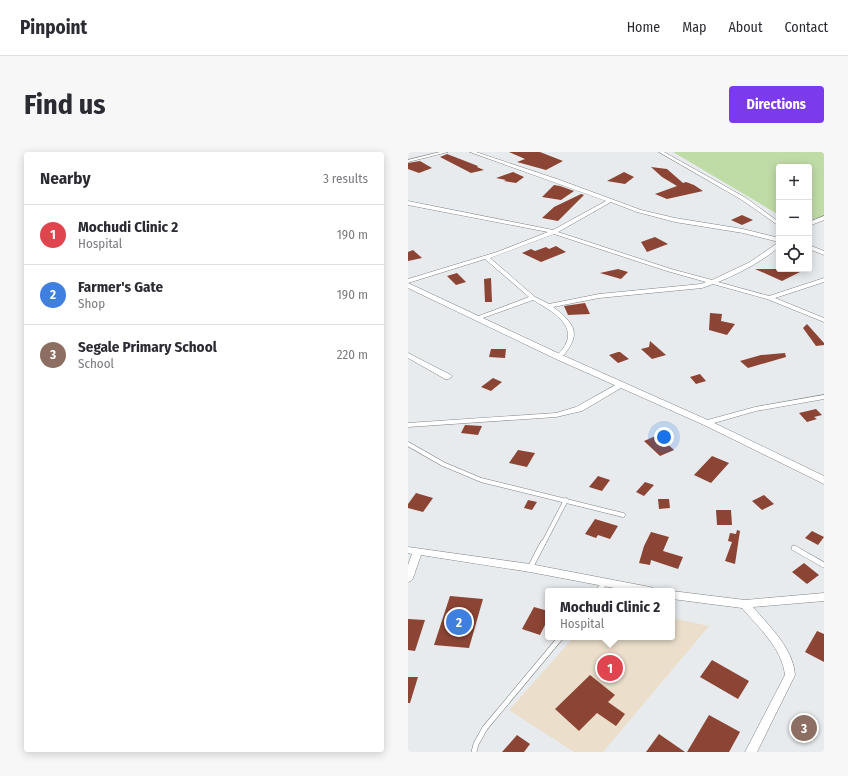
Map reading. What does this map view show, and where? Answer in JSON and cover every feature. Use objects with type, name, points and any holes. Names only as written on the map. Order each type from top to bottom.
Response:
[{"type":"street","points":[[408,160],[446,152]]},
{"type":"street","points":[[472,152],[555,180],[609,201],[656,216],[730,228],[776,239]]},
{"type":"street","points":[[661,152],[744,199],[776,222]]},
{"type":"street","points":[[408,281],[487,258],[554,232],[609,201]]},
{"type":"street","points":[[408,203],[554,232],[661,268],[769,298],[824,320]]},
{"type":"street","points":[[812,223],[824,218]]},
{"type":"street","points":[[548,306],[599,296],[696,288],[714,282],[746,265],[776,246]]},
{"type":"street","points":[[812,248],[824,253]]},
{"type":"street","points":[[487,258],[533,298],[548,306],[563,318],[570,328],[572,337],[570,344],[559,357]]},
{"type":"street","points":[[769,298],[824,280]]},
{"type":"street","points":[[408,285],[559,357],[707,423],[824,480]]},
{"type":"street","points":[[478,318],[533,298]]},
{"type":"street","points":[[408,355],[448,376]]},
{"type":"street","points":[[408,426],[556,415],[579,409],[622,385]]},
{"type":"street","points":[[707,423],[756,409],[824,397]]},
{"type":"street","points":[[408,550],[530,568],[635,588]]},
{"type":"street","points":[[408,578],[418,551]]},
{"type":"street","points":[[675,595],[745,604],[824,597]]},
{"type":"street","points":[[745,604],[785,656],[790,670],[790,675],[751,752]]},
{"type":"lane","points":[[408,444],[462,473],[481,480],[623,515]]},
{"type":"lane","points":[[530,568],[566,500]]},
{"type":"lane","points":[[794,548],[824,565]]},
{"type":"lane","points":[[600,588],[605,582]]},
{"type":"lane","points":[[474,752],[476,744],[485,728],[558,640]]},
{"type":"shaded area","points":[[675,619],[709,626],[603,752],[574,752],[509,710],[571,640],[675,640]]},
{"type":"green space","points":[[673,152],[824,152],[824,216],[812,219],[812,164],[776,164],[776,213]]},
{"type":"building","points":[[509,152],[540,152],[563,161],[546,170],[517,162],[525,159]]},
{"type":"building","points":[[447,154],[478,166],[477,167],[484,170],[471,173],[440,157]]},
{"type":"building","points":[[420,161],[432,168],[419,173],[408,169],[408,163]]},
{"type":"building","points":[[651,167],[667,169],[683,183],[686,182],[694,185],[703,191],[667,199],[655,194],[677,186],[662,177]]},
{"type":"building","points":[[513,172],[524,177],[516,183],[496,178]]},
{"type":"building","points":[[624,172],[634,177],[625,184],[607,181]]},
{"type":"building","points":[[554,185],[574,191],[561,200],[542,197]]},
{"type":"building","points":[[581,194],[584,195],[558,221],[542,218],[554,207]]},
{"type":"building","points":[[742,215],[753,220],[742,225],[731,220]]},
{"type":"building","points":[[655,237],[668,244],[647,252],[641,242]]},
{"type":"building","points":[[556,246],[566,252],[541,262],[522,253],[531,249],[535,251],[546,247],[549,249]]},
{"type":"building","points":[[413,250],[422,258],[408,261],[408,252]]},
{"type":"building","points":[[618,269],[628,272],[621,279],[600,273]]},
{"type":"building","points":[[755,269],[776,269],[776,272],[800,272],[782,281]]},
{"type":"building","points":[[457,273],[466,282],[456,285],[447,276]]},
{"type":"building","points":[[491,278],[492,302],[485,302],[484,279]]},
{"type":"building","points":[[585,303],[590,314],[568,315],[564,306]]},
{"type":"building","points":[[710,313],[722,314],[721,321],[735,324],[727,335],[709,330]]},
{"type":"building","points":[[807,324],[824,343],[824,345],[816,346],[803,328]]},
{"type":"building","points":[[650,341],[666,355],[652,359],[641,349],[649,347]]},
{"type":"building","points":[[491,349],[506,349],[505,358],[489,357]]},
{"type":"building","points":[[618,352],[629,359],[618,363],[609,355]]},
{"type":"building","points":[[785,353],[786,357],[748,368],[740,361],[761,355]]},
{"type":"building","points":[[700,374],[706,381],[696,384],[690,377]]},
{"type":"building","points":[[493,378],[502,382],[491,391],[481,387]]},
{"type":"building","points":[[816,409],[822,415],[814,417],[817,419],[807,422],[799,413]]},
{"type":"building","points":[[465,425],[482,426],[478,435],[461,433]]},
{"type":"building","points":[[658,435],[674,450],[660,456],[644,441]]},
{"type":"building","points":[[518,450],[535,453],[527,467],[509,463]]},
{"type":"building","points":[[712,456],[729,463],[711,483],[694,475]]},
{"type":"building","points":[[598,476],[610,480],[602,491],[589,487]]},
{"type":"building","points":[[645,482],[654,485],[644,496],[636,492]]},
{"type":"building","points":[[416,493],[433,498],[423,512],[408,508],[408,504]]},
{"type":"building","points":[[764,495],[774,504],[762,510],[752,501]]},
{"type":"building","points":[[658,499],[669,499],[670,508],[659,509]]},
{"type":"building","points":[[528,500],[537,502],[532,510],[524,508]]},
{"type":"building","points":[[716,510],[731,510],[732,525],[717,525]]},
{"type":"building","points":[[595,519],[618,526],[610,539],[598,535],[596,538],[585,534]]},
{"type":"building","points":[[737,530],[740,531],[735,564],[725,561],[732,542],[728,541],[730,533],[736,534]]},
{"type":"building","points":[[812,531],[824,537],[818,545],[805,538]]},
{"type":"building","points":[[651,532],[669,537],[663,551],[683,557],[678,569],[651,560],[650,565],[639,563],[644,546]]},
{"type":"building","points":[[804,563],[819,575],[807,584],[792,572]]},
{"type":"building","points":[[450,596],[483,599],[469,648],[434,645]]},
{"type":"building","points":[[534,607],[545,610],[545,625],[540,635],[522,629]]},
{"type":"building","points":[[408,619],[425,620],[415,651],[408,650]]},
{"type":"building","points":[[817,631],[824,634],[824,662],[805,652]]},
{"type":"building","points":[[712,660],[749,681],[738,699],[700,677]]},
{"type":"building","points":[[590,675],[615,695],[608,702],[625,714],[616,726],[597,713],[579,731],[555,709]]},
{"type":"building","points":[[408,677],[418,677],[410,703],[408,703]]},
{"type":"building","points":[[709,715],[740,732],[729,752],[687,752]]},
{"type":"building","points":[[659,734],[685,752],[646,752]]},
{"type":"building","points":[[517,735],[530,744],[524,752],[502,752]]},
{"type":"place","name":"Farmer's Gate","points":[[459,622]]},
{"type":"place","name":"Mochudi Clinic 2","points":[[610,668]]},
{"type":"place","name":"Segale Primary School","points":[[804,728]]}]
